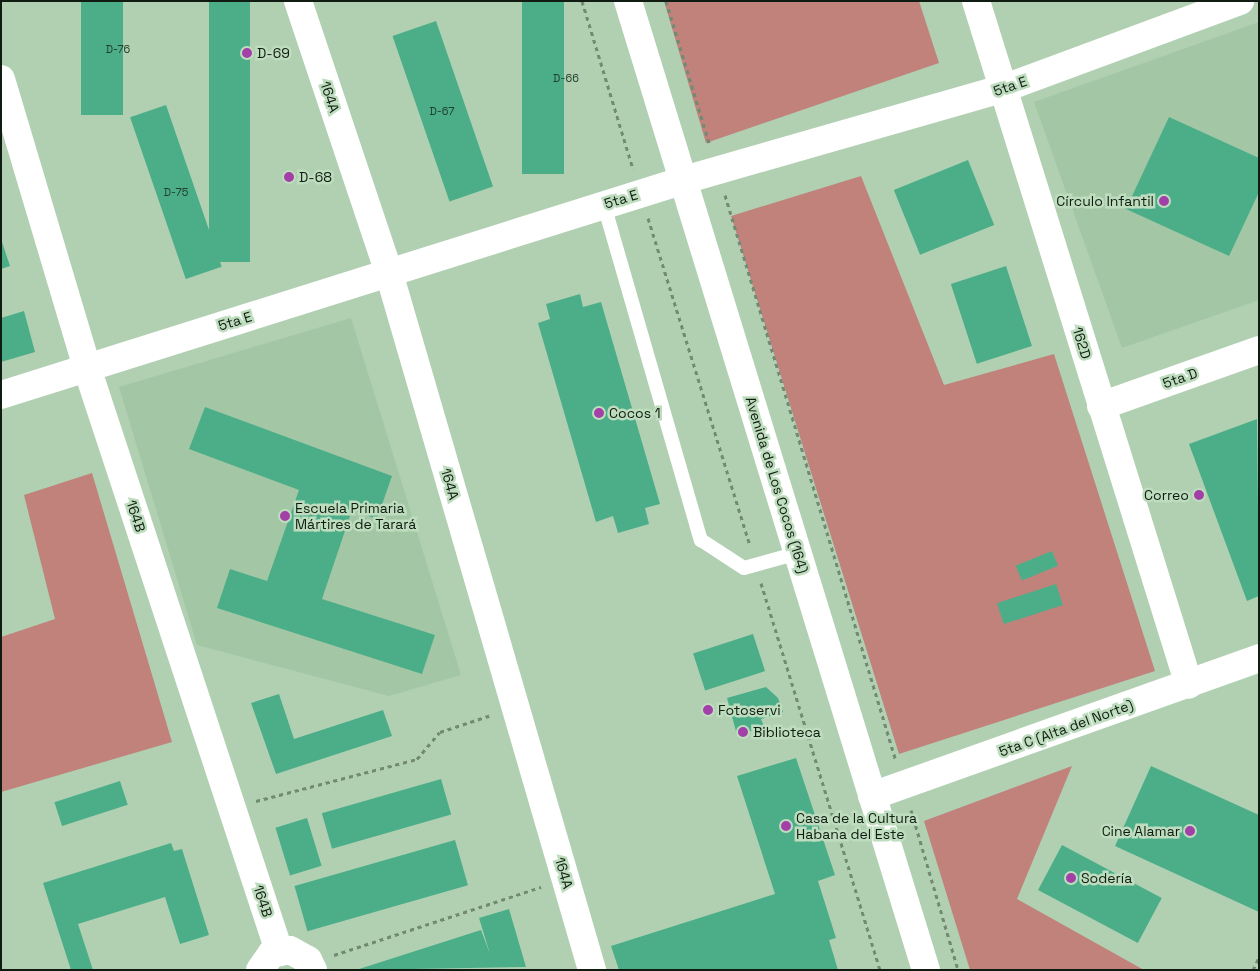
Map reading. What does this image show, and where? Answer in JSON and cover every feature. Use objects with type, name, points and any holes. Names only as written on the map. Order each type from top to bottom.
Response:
[{"type":"street","name":"164A","points":[[298,1],[389,273],[592,970]]},
{"type":"street","name":"Avenida de Los Cocos (164)","points":[[628,1],[926,970]]},
{"type":"street","name":"162D","points":[[976,1],[1189,685]]},
{"type":"street","name":"5ta E","points":[[1,395],[641,193],[1002,89],[1240,1]]},
{"type":"street","name":"164B","points":[[1,79],[87,368],[279,950]]},
{"type":"street","name":"5ta D","points":[[1101,406],[1259,350]]},
{"type":"street","name":"5ta C (Alta del Norte)","points":[[872,796],[1189,685],[1259,658]]},
{"type":"street","points":[[260,970],[279,950],[300,953],[312,966]]},
{"type":"lane","points":[[604,205],[701,540],[744,568],[798,553]]},
{"type":"path","points":[[582,1],[880,970]]},
{"type":"path","points":[[666,1],[958,970]]},
{"type":"path","points":[[232,808],[417,759],[440,732],[516,706]]},
{"type":"path","points":[[312,966],[566,879]]},
{"type":"path","points":[[1253,970],[1259,957]]},
{"type":"shaded area","points":[[664,1],[919,1],[939,63],[706,143]]},
{"type":"shaded area","name":"Círculo Infantil","points":[[1259,22],[1259,300],[1122,348],[1034,102]]},
{"type":"shaded area","points":[[861,176],[944,385],[1054,354],[1155,671],[899,754],[731,216]]},
{"type":"shaded area","name":"Escuela Primaria Mártires de Tarará","points":[[351,318],[461,675],[389,696],[197,645],[119,387]]},
{"type":"shaded area","points":[[92,473],[172,742],[1,792],[1,637],[55,619],[24,495]]},
{"type":"shaded area","points":[[1072,766],[1017,899],[1144,970],[970,970],[924,821]]},
{"type":"building","points":[[81,1],[123,1],[123,115],[81,115]]},
{"type":"building","points":[[209,1],[250,1],[250,262],[209,262]]},
{"type":"building","points":[[522,1],[564,1],[564,174],[522,174]]},
{"type":"building","points":[[436,21],[493,186],[449,201],[393,36]]},
{"type":"building","points":[[166,105],[222,267],[186,279],[130,117]]},
{"type":"building","points":[[1169,117],[1259,158],[1259,192],[1229,256],[1126,209]]},
{"type":"building","points":[[968,160],[994,225],[920,255],[894,190]]},
{"type":"building","points":[[1,239],[10,266],[1,269]]},
{"type":"building","points":[[1006,266],[1032,346],[977,364],[951,284]]},
{"type":"building","name":"Cocos 1","points":[[580,294],[583,307],[601,302],[660,504],[645,508],[649,524],[618,533],[613,516],[596,522],[538,323],[550,319],[546,304]]},
{"type":"building","points":[[24,311],[35,352],[1,362],[1,318]]},
{"type":"building","points":[[205,407],[392,476],[377,519],[352,510],[322,599],[435,635],[422,674],[217,608],[230,569],[267,581],[299,490],[189,449]]},
{"type":"building","points":[[1257,419],[1259,596],[1247,601],[1189,444]]},
{"type":"building","points":[[1052,551],[1058,566],[1022,580],[1016,566]]},
{"type":"building","points":[[1056,584],[1063,605],[1004,624],[997,603]]},
{"type":"building","points":[[753,634],[765,671],[705,691],[693,653]]},
{"type":"building","points":[[766,687],[778,698],[783,712],[761,719],[764,727],[737,735],[727,698]]},
{"type":"building","points":[[279,694],[294,739],[383,710],[392,736],[276,774],[251,703]]},
{"type":"building","name":"Casa de la Cultura Habana del Este","points":[[796,758],[835,875],[818,881],[836,938],[829,940],[838,970],[619,970],[611,946],[775,894],[737,776]]},
{"type":"building","name":"Cine Alamar","points":[[1151,766],[1259,815],[1259,912],[1115,846]]},
{"type":"building","points":[[441,779],[451,815],[332,849],[322,813]]},
{"type":"building","points":[[120,781],[128,805],[62,826],[54,802]]},
{"type":"building","points":[[307,818],[322,866],[290,875],[275,828]]},
{"type":"building","points":[[455,840],[468,885],[307,931],[294,886]]},
{"type":"building","points":[[171,843],[174,851],[182,849],[209,935],[180,944],[165,897],[78,924],[93,970],[71,970],[43,883]]},
{"type":"building","points":[[1062,845],[1162,898],[1138,943],[1038,890]]},
{"type":"building","points":[[509,909],[526,967],[356,970],[481,930],[490,954],[479,918]]},
{"type":"place","name":"D-69","points":[[247,53]]},
{"type":"place","name":"D-68","points":[[289,177]]},
{"type":"place","name":"Círculo Infantil","points":[[1164,201]]},
{"type":"place","name":"Cocos 1","points":[[599,413]]},
{"type":"place","name":"Correo","points":[[1199,495]]},
{"type":"place","name":"Escuela Primaria Mártires de Tarará","points":[[285,516]]},
{"type":"place","name":"Fotoservi","points":[[708,710]]},
{"type":"place","name":"Biblioteca","points":[[743,732]]},
{"type":"place","name":"Casa de la Cultura Habana del Este","points":[[786,826]]},
{"type":"place","name":"Cine Alamar","points":[[1190,831]]},
{"type":"place","name":"Sodería","points":[[1071,878]]}]
